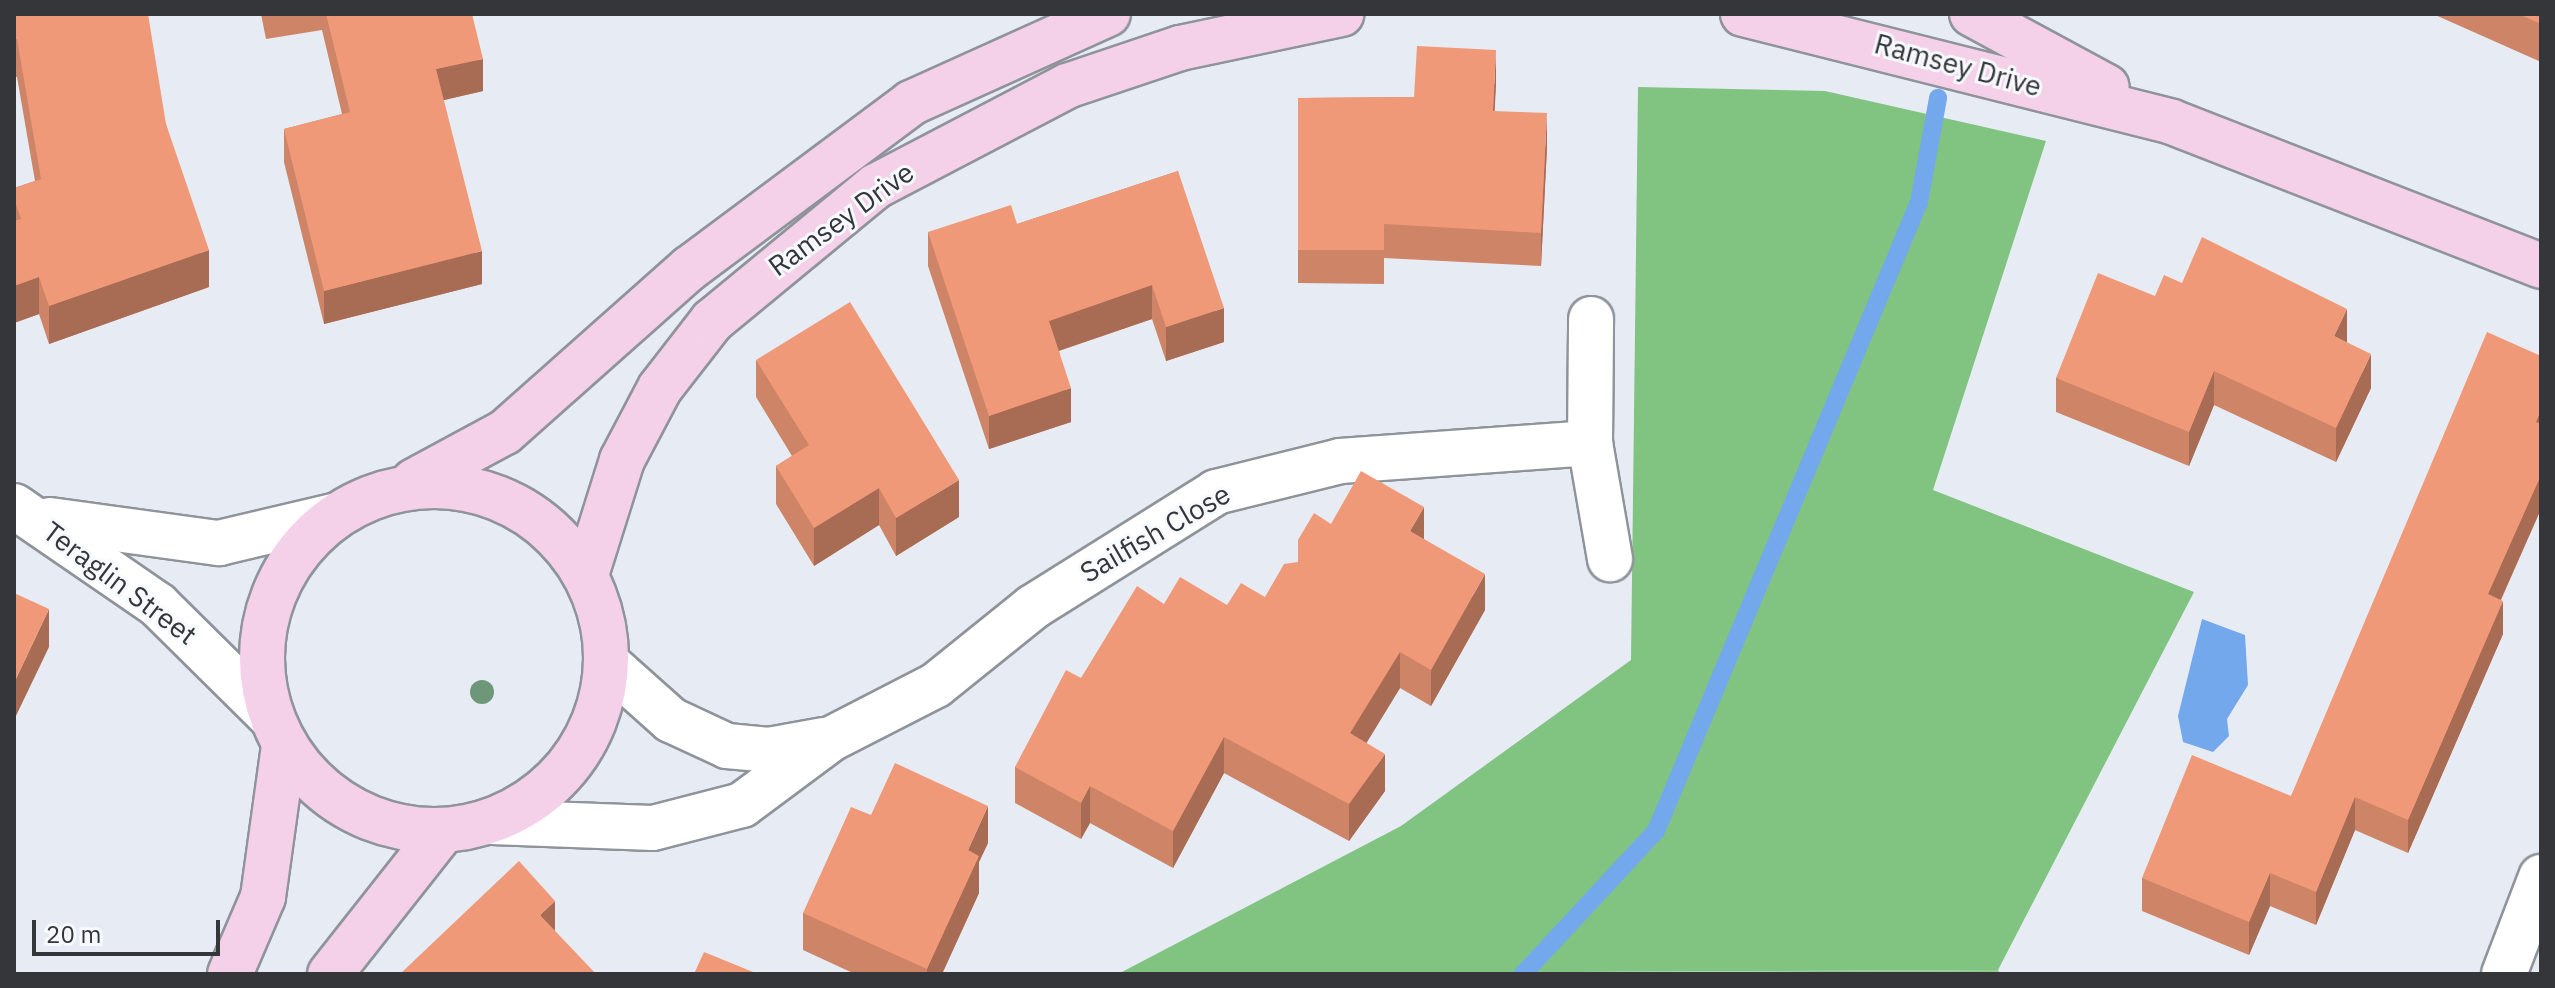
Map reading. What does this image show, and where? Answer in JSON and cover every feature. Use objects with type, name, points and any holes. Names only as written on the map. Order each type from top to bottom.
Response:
[{"type":"main road","name":"Ramsey Drive","points":[[278,731],[261,672],[264,626],[303,545],[337,515],[401,487],[505,432],[690,268],[911,103],[1108,14]]},
{"type":"main road","name":"Ramsey Drive","points":[[586,575],[622,460],[660,388],[712,321],[876,186],[1067,86],[1180,48],[1341,14]]},
{"type":"main road","name":"Ramsey Drive","points":[[1743,14],[2172,122]]},
{"type":"main road","name":"Ramsey Drive","points":[[1972,14],[2172,122],[2541,266]]},
{"type":"main road","points":[[278,731],[313,783],[351,811],[395,827],[442,832],[492,822],[537,796],[574,760],[598,714],[607,663],[603,618],[586,575],[553,531],[509,500],[456,486],[401,487]]},
{"type":"main road","points":[[230,974],[263,897],[278,731]]},
{"type":"main road","points":[[330,974],[442,832]]},
{"type":"street","points":[[1591,319],[1590,443],[1610,559]]},
{"type":"street","name":"Sailfish Close","points":[[492,822],[653,828],[710,819],[742,805],[831,739],[936,685],[1033,607],[1216,492],[1340,461],[1590,443]]},
{"type":"street","name":"Teraglin Street","points":[[25,512],[219,543],[337,515]]},
{"type":"street","name":"Teraglin Street","points":[[25,512],[158,605],[278,731]]},
{"type":"street","name":"Sailfish Close","points":[[607,663],[660,712],[727,746],[769,750],[831,739]]},
{"type":"street","points":[[2504,974],[2541,877]]},
{"type":"green space","points":[[1638,87],[1825,91],[2046,141],[1933,490],[2194,592],[1998,970],[1118,974],[1401,826],[1631,660]]},
{"type":"green space","points":[[1998,970],[2000,974],[1620,974],[1622,972]]},
{"type":"water","points":[[2202,619],[2245,635],[2248,685],[2227,719],[2229,736],[2213,752],[2183,742],[2178,716]]},
{"type":"building","points":[[14,14],[148,14],[166,124],[209,250],[49,306],[39,277],[14,286],[14,221],[21,219],[14,199],[14,188],[41,179],[17,39],[14,40]]},
{"type":"building","points":[[326,14],[472,14],[483,59],[436,69],[482,251],[324,291],[284,129],[350,112]]},
{"type":"building","points":[[2518,14],[2541,14],[2541,24]]},
{"type":"building","points":[[1417,46],[1496,50],[1493,111],[1547,113],[1541,233],[1384,224],[1384,250],[1298,250],[1298,98],[1414,97]]},
{"type":"building","points":[[1178,171],[1224,308],[1166,327],[1152,285],[1049,321],[1071,388],[989,416],[928,232],[1011,205],[1017,224]]},
{"type":"building","points":[[2202,237],[2347,309],[2334,336],[2371,354],[2336,428],[2214,371],[2189,432],[2056,378],[2098,273],[2155,296],[2164,275],[2182,283]]},
{"type":"building","points":[[850,302],[959,480],[896,518],[879,488],[814,528],[776,466],[809,445],[756,360]]},
{"type":"building","points":[[2487,332],[2541,356],[2541,410],[2536,422],[2541,424],[2541,475],[2488,594],[2503,601],[2408,820],[2355,797],[2316,892],[2270,873],[2249,922],[2142,878],[2192,755],[2291,796]]},
{"type":"building","points":[[1361,471],[1424,507],[1410,531],[1485,574],[1431,670],[1400,652],[1350,733],[1385,754],[1349,804],[1224,737],[1173,831],[1090,786],[1081,803],[1015,767],[1066,670],[1081,678],[1137,586],[1164,604],[1180,577],[1227,605],[1241,583],[1265,597],[1284,564],[1298,562],[1298,540],[1314,513],[1331,524]]},
{"type":"building","points":[[14,593],[49,609],[14,683]]},
{"type":"building","points":[[895,763],[988,806],[968,850],[979,856],[927,969],[803,913],[851,807],[871,815]]},
{"type":"building","points":[[519,861],[555,901],[540,915],[596,974],[400,974]]},
{"type":"building","points":[[704,952],[758,974],[694,974]]},
{"type":"waterway","points":[[1523,974],[1656,831],[1919,202],[1938,98]]}]
